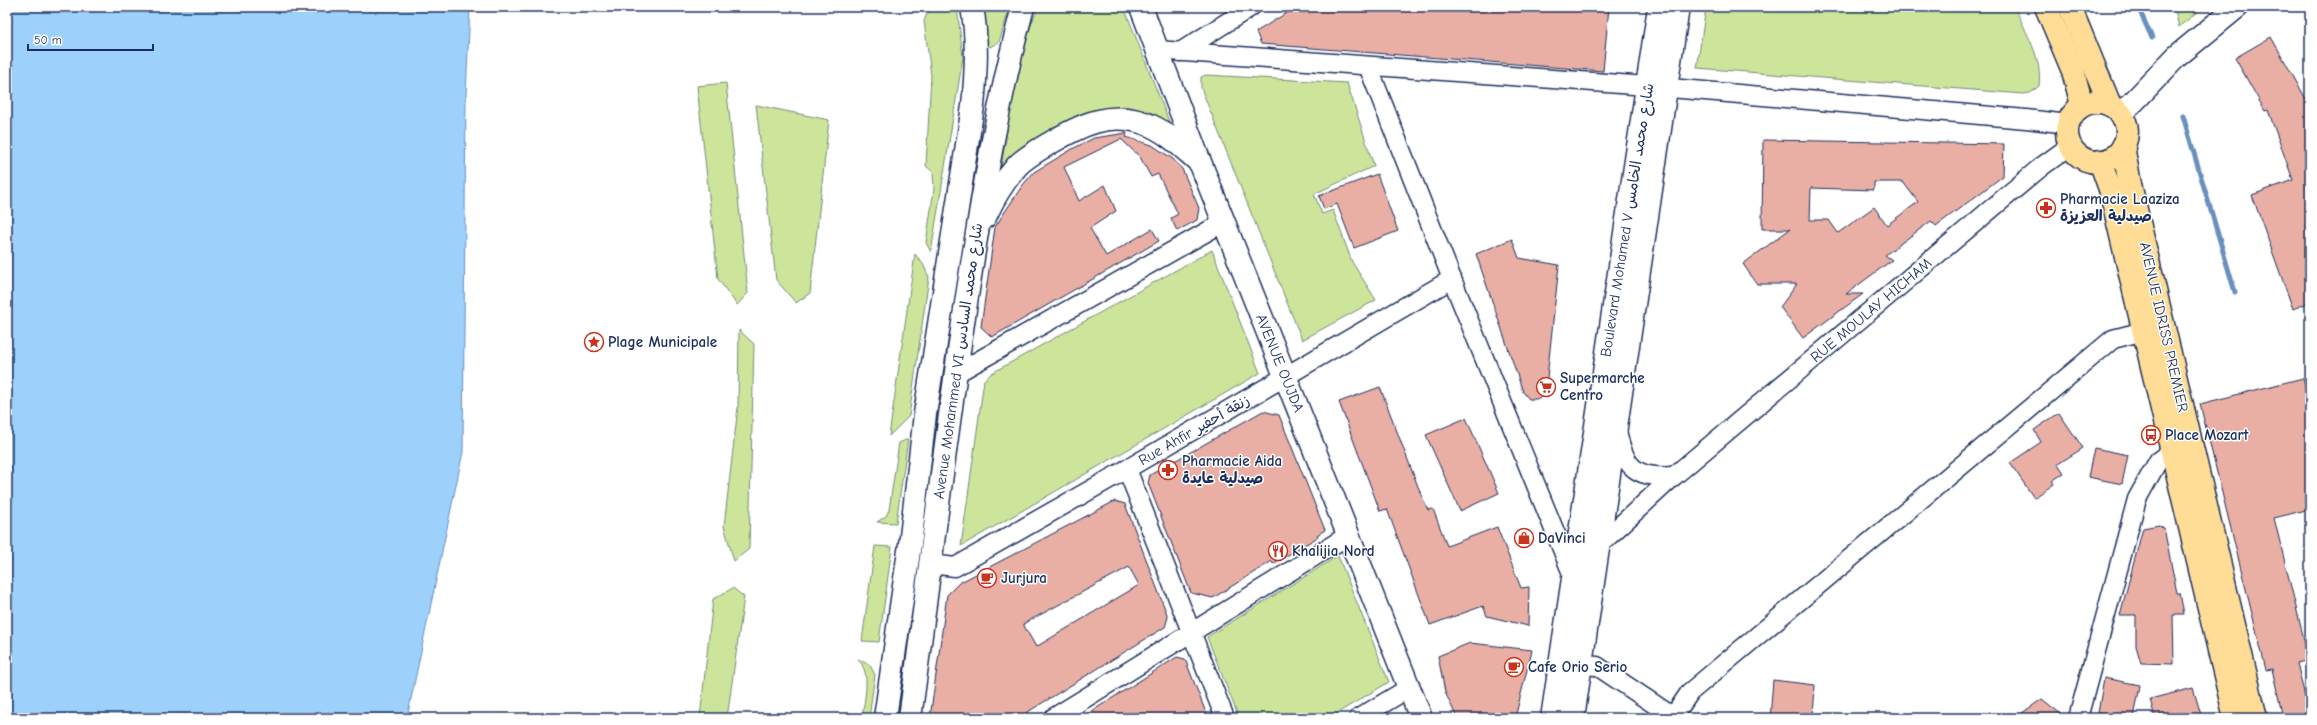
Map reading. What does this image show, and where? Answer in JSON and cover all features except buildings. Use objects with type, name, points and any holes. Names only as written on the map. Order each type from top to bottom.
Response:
[{"type":"main road","name":"Avenue Mohammed VI شارع محمد السادس","points":[[885,718],[911,537],[925,414],[973,106],[977,70],[975,22],[972,7]]},
{"type":"main road","name":"Avenue Mohammed VI شارع محمد السادس","points":[[910,718],[955,374],[976,235],[999,102],[1023,7]]},
{"type":"main road","name":"AVENUE OUJDA","points":[[1141,7],[1201,164],[1421,718]]},
{"type":"main road","name":"Boulevard Mohamed V شارع محمد الخامس","points":[[1573,718],[1582,664],[1616,419],[1656,87],[1659,7]]},
{"type":"main road","name":"Boulevard Mohamed V شارع محمد الخامس","points":[[1552,718],[1573,576],[1656,87],[1678,7]]},
{"type":"main road","points":[[2046,7],[2073,71],[2082,105]]},
{"type":"main road","points":[[2070,7],[2126,130],[2123,146],[2117,153],[2100,161],[2081,157],[2070,146],[2067,138],[2068,124],[2075,110],[2082,105],[2100,102],[2116,110]]},
{"type":"main road","points":[[2116,110],[2176,57],[2237,7]]},
{"type":"main road","points":[[976,235],[993,200],[1018,166],[1033,153],[1093,121],[1121,118],[1152,126],[1173,139],[1201,164]]},
{"type":"main road","name":"AVENUE IDRISS PREMIER","points":[[2123,146],[2256,718]]},
{"type":"main road","name":"AVENUE IDRISS PREMIER","points":[[2100,161],[2110,189],[2235,718]]},
{"type":"street","points":[[1180,52],[1251,7]]},
{"type":"street","points":[[1157,50],[1656,87],[2026,119],[2068,124]]},
{"type":"street","points":[[1368,66],[1452,279],[1573,576]]},
{"type":"street","name":"RUE MOULAY HICHAM","points":[[1599,545],[1674,476],[2041,167],[2070,146]]},
{"type":"street","points":[[955,374],[1224,222]]},
{"type":"street","name":"Rue Ahfir زنقة أحفير","points":[[931,564],[955,567],[1127,469],[1452,279]]},
{"type":"street","points":[[1582,664],[1597,666],[1674,717],[1690,692],[2112,339],[2144,331]]},
{"type":"street","points":[[1616,419],[1624,457],[1633,468],[1654,478],[1674,476]]},
{"type":"street","points":[[2078,718],[2137,499],[2158,461],[2171,450],[2190,439]]},
{"type":"street","points":[[1127,469],[1225,718]]},
{"type":"street","points":[[1053,718],[1349,535]]},
{"type":"street","points":[[1359,718],[1409,688]]},
{"type":"green space","points":[[934,7],[957,7],[963,57],[931,252],[926,243],[934,189],[933,172],[926,166],[931,75],[924,21],[927,14]]},
{"type":"green space","points":[[982,7],[1010,7],[999,42],[990,47],[987,44]]},
{"type":"green space","points":[[1038,7],[1124,7],[1172,129],[1136,113],[1000,175],[1014,90],[1030,27]]},
{"type":"green space","points":[[1706,7],[2015,7],[2036,55],[2040,76],[2039,86],[2030,93],[2023,94],[1697,68]]},
{"type":"green space","points":[[2174,7],[2203,7],[2179,27]]},
{"type":"green space","points":[[1206,75],[1347,83],[1374,166],[1314,194],[1322,214],[1333,210],[1352,262],[1376,300],[1302,340],[1201,88],[1201,77]]},
{"type":"green space","points":[[726,83],[748,293],[737,305],[718,279],[697,86]]},
{"type":"green space","points":[[756,105],[829,120],[810,293],[796,303],[776,280]]},
{"type":"green space","points":[[1212,250],[1260,373],[961,546],[984,380],[992,373]]},
{"type":"green space","points":[[915,254],[923,264],[929,277],[909,416],[889,436]]},
{"type":"green space","points":[[739,330],[754,344],[749,549],[734,561],[724,526],[738,407]]},
{"type":"green space","points":[[908,439],[896,523],[877,522],[886,516],[889,510],[899,443]]},
{"type":"green space","points":[[875,546],[892,547],[879,642],[862,641]]},
{"type":"green space","points":[[1338,556],[1389,682],[1329,718],[1239,718],[1207,637]]},
{"type":"green space","points":[[733,588],[744,597],[727,718],[700,718],[713,599]]},
{"type":"green space","points":[[858,659],[870,665],[875,675],[869,718],[862,718],[866,679],[865,672]]},
{"type":"water","points":[[7,7],[470,7],[466,95],[463,452],[407,718],[7,718]]},
{"type":"waterway","points":[[2138,7],[2152,38]]},
{"type":"waterway","points":[[2183,116],[2235,292]]},
{"type":"place","name":"Pharmacie Laaziza صيدلية العزيزة","points":[[2046,208]]},
{"type":"place","name":"Plage Municipale","points":[[594,342]]},
{"type":"place","name":"Supermarche Centro","points":[[1546,387]]},
{"type":"place","name":"Place Mozart","points":[[2151,435]]},
{"type":"place","name":"Pharmacie Aida صيدلية عايدة","points":[[1168,470]]},
{"type":"place","name":"DaVinci","points":[[1524,538]]},
{"type":"place","name":"Khalijia Nord","points":[[1278,551]]},
{"type":"place","name":"Jurjura","points":[[987,578]]},
{"type":"place","name":"Cafe Orio Serio","points":[[1514,667]]}]
